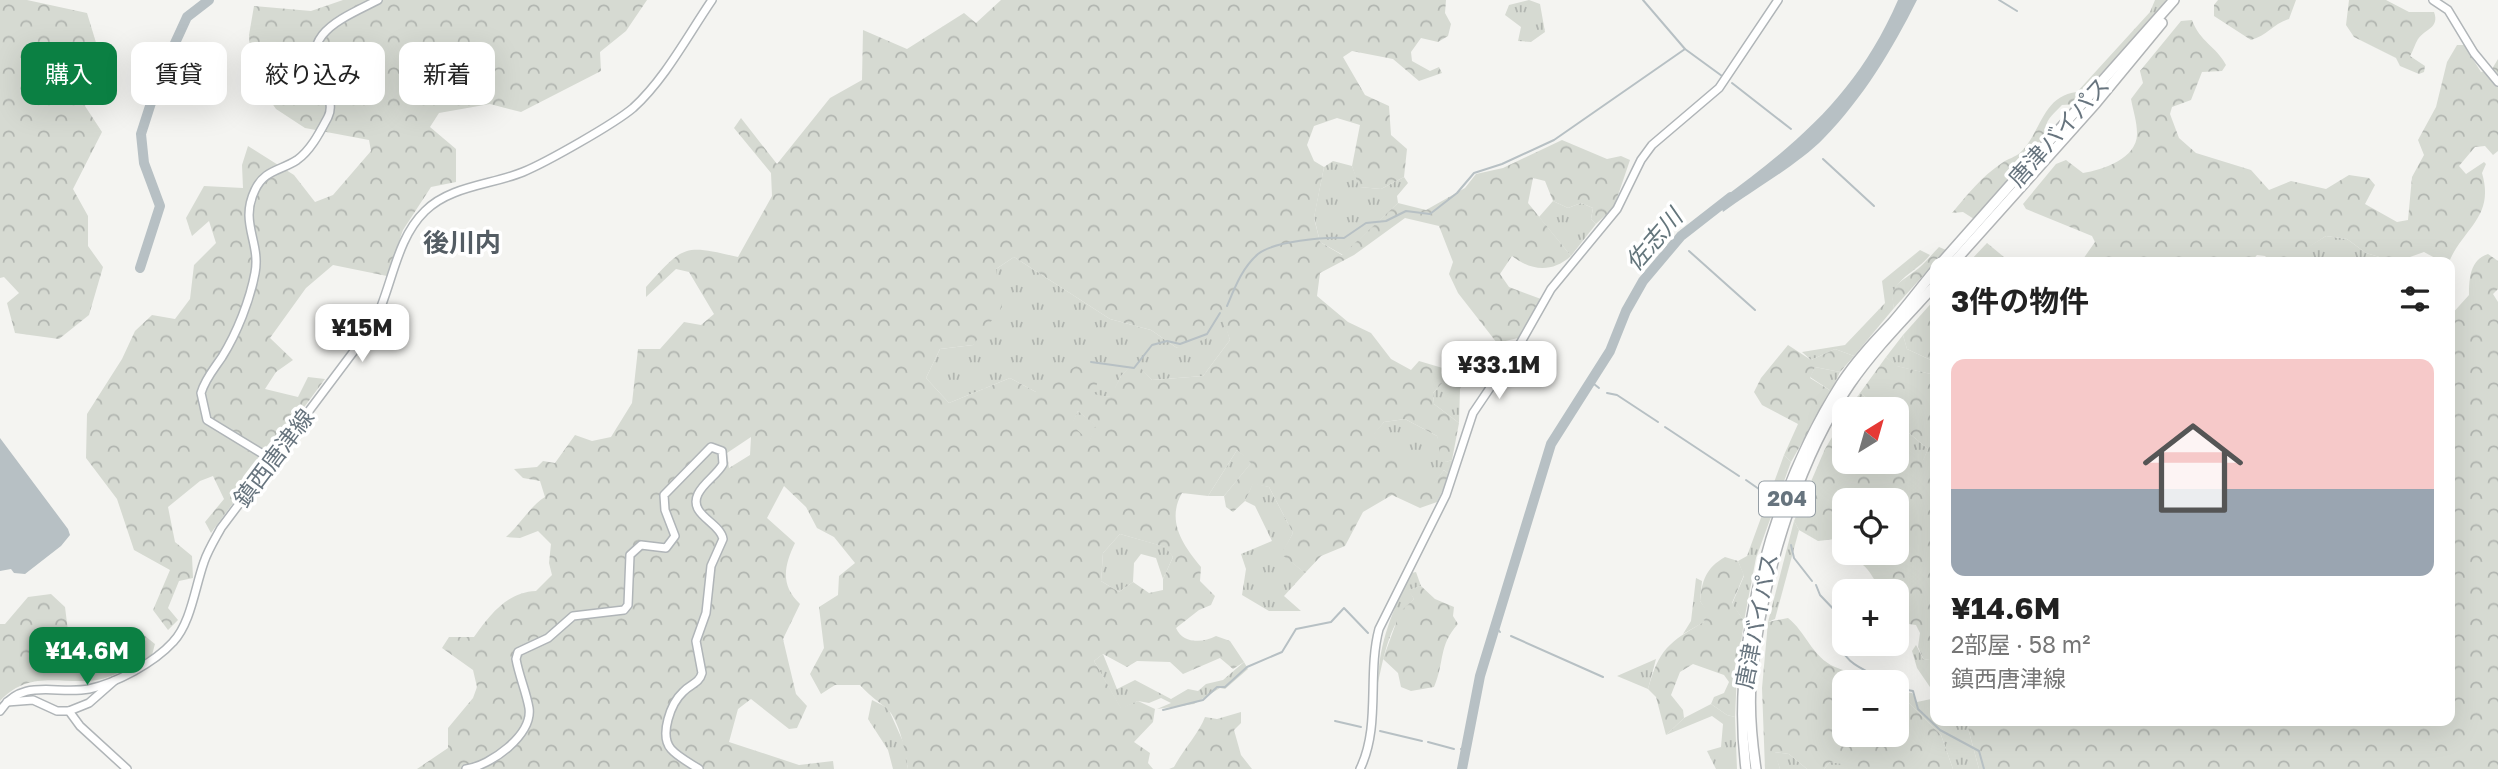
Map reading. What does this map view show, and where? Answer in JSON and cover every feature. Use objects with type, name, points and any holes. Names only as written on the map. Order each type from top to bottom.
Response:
[{"type":"highway","name":"唐津バイパス","points":[[1946,257],[2174,0]]},
{"type":"highway","name":"唐津バイパス","points":[[1958,257],[2096,103],[2180,0]]},
{"type":"highway","name":"唐津バイパス","points":[[1746,769],[1742,697],[1749,638],[1768,554],[1790,489],[1819,425],[1843,382],[1930,277]]},
{"type":"highway","name":"唐津バイパス","points":[[1756,769],[1750,699],[1755,655],[1771,577],[1796,494],[1823,432],[1850,384],[1930,291]]},
{"type":"street","points":[[274,457],[266,456],[207,420],[202,408],[201,393],[240,319],[255,274],[257,257],[248,224],[254,192],[261,179],[270,172],[305,153],[330,113],[327,93],[315,66],[317,44],[324,31],[335,22],[378,0]]},
{"type":"street","name":"鎮西唐津線","points":[[7,702],[26,690],[87,689],[148,662],[177,638],[210,548],[274,457],[369,331],[386,300],[405,240],[423,212],[451,194],[523,172],[632,109],[652,86],[712,0]]},
{"type":"street","points":[[1360,769],[1370,739],[1374,651],[1379,629],[1446,495],[1473,413],[1563,272],[1617,209],[1641,159],[1652,145],[1719,88],[1778,0]]},
{"type":"street","points":[[2433,0],[2448,10],[2473,53],[2498,82]]},
{"type":"street","points":[[466,769],[499,757],[528,719],[529,709],[516,659],[518,652],[548,638],[573,616],[624,610],[628,605],[630,555],[640,545],[666,548],[673,542],[676,536],[665,510],[664,495],[711,447],[722,452],[723,464],[699,492],[697,504],[702,516],[719,529],[723,539],[711,566],[706,613],[696,641],[702,673],[696,683],[683,691],[676,700],[666,733],[667,743],[672,751],[699,769]]},
{"type":"street","points":[[0,711],[7,702],[33,700],[57,711],[69,711],[89,704],[116,678]]},
{"type":"street","points":[[69,711],[80,726],[127,769]]},
{"type":"green space","points":[[0,0],[27,0],[87,13],[96,42],[21,42],[21,105],[85,105],[102,132],[73,189],[88,216],[88,246],[103,267],[89,315],[59,339],[15,333],[7,303],[19,293],[4,277],[0,278]]},
{"type":"green space","points":[[343,0],[647,0],[626,31],[600,52],[601,71],[521,112],[494,105],[495,42],[399,42],[399,105],[484,105],[439,113],[430,127],[456,149],[456,182],[431,187],[403,230],[387,276],[333,265],[306,288],[270,338],[293,360],[276,372],[265,389],[298,397],[308,377],[325,379],[211,533],[205,522],[224,499],[213,476],[200,481],[168,507],[175,542],[192,556],[193,578],[179,581],[168,608],[178,620],[168,630],[153,610],[170,570],[134,550],[117,499],[86,458],[87,414],[122,359],[135,331],[152,315],[175,319],[190,299],[194,265],[216,243],[209,221],[192,236],[186,218],[204,186],[243,188],[242,165],[248,146],[294,175],[315,202],[333,195],[371,151],[369,140],[305,128],[273,105],[385,105],[385,42],[250,42],[254,6],[311,11]]},
{"type":"green space","points":[[1001,0],[1446,0],[1445,13],[1451,24],[1448,36],[1438,42],[1421,38],[1411,52],[1412,61],[1430,71],[1439,67],[1442,73],[1419,81],[1393,59],[1352,51],[1343,57],[1365,95],[1389,106],[1391,135],[1407,149],[1404,177],[1381,189],[1359,187],[1352,166],[1360,125],[1337,118],[1314,126],[1307,145],[1314,161],[1324,167],[1314,218],[1320,242],[1342,255],[1398,203],[1426,210],[1465,188],[1476,174],[1503,168],[1562,140],[1607,159],[1621,156],[1630,160],[1614,207],[1596,224],[1591,219],[1593,208],[1581,203],[1568,208],[1553,201],[1545,181],[1533,178],[1528,203],[1571,256],[1556,265],[1542,268],[1527,265],[1512,256],[1500,274],[1509,287],[1541,299],[1518,338],[1497,343],[1458,293],[1449,274],[1453,262],[1439,226],[1405,218],[1354,255],[1320,273],[1317,296],[1348,322],[1371,333],[1391,359],[1411,370],[1419,361],[1446,369],[1454,360],[1463,369],[1455,382],[1443,382],[1433,393],[1434,404],[1459,423],[1452,460],[1446,462],[1440,454],[1437,436],[1405,419],[1384,422],[1373,436],[1433,484],[1444,470],[1450,475],[1437,502],[1420,508],[1392,495],[1363,512],[1345,546],[1321,556],[1305,573],[1281,554],[1293,533],[1269,487],[1253,484],[1245,501],[1233,512],[1226,507],[1224,496],[1251,463],[1237,450],[1208,496],[1182,493],[1177,503],[1176,523],[1188,550],[1201,567],[1200,581],[1215,596],[1211,605],[1199,610],[1176,628],[1183,637],[1194,641],[1216,636],[1230,641],[1244,662],[1233,669],[1220,658],[1183,674],[1170,662],[1137,661],[1127,667],[1103,654],[1094,661],[1121,708],[1138,701],[1155,709],[1153,722],[1134,742],[1150,753],[1148,763],[1153,769],[908,769],[898,727],[885,707],[860,685],[835,685],[821,694],[810,674],[824,648],[819,607],[838,595],[839,576],[855,563],[834,537],[817,528],[806,507],[784,486],[767,518],[795,543],[786,567],[786,575],[789,590],[800,604],[783,639],[796,694],[807,706],[797,728],[789,729],[751,699],[738,709],[729,742],[799,765],[833,761],[834,769],[417,769],[448,748],[448,728],[473,698],[477,687],[473,670],[442,648],[449,637],[474,637],[500,606],[516,596],[536,591],[552,575],[549,563],[551,544],[538,531],[520,538],[506,537],[545,497],[540,481],[523,478],[514,469],[537,467],[543,461],[555,463],[575,435],[592,441],[611,437],[632,403],[638,349],[660,349],[684,322],[701,325],[714,314],[689,272],[676,269],[646,297],[646,287],[669,263],[686,251],[706,250],[738,257],[772,196],[771,173],[734,128],[741,118],[777,164],[830,98],[862,80],[863,30],[907,49],[964,13],[976,23]],"holes":[[[1014,257],[1110,319],[1151,330],[1177,348],[1206,339],[1222,317],[1230,340],[1203,376],[1152,380],[1135,362],[1121,376],[1110,397],[1093,394],[1100,376],[1085,360],[1036,392],[1010,378],[949,403],[926,378],[940,349],[973,345],[1002,307],[996,269]],[[1078,411],[1096,426],[1089,441],[1072,425]],[[751,437],[750,455],[729,468],[727,453]],[[1120,534],[1165,547],[1173,557],[1163,579],[1163,590],[1149,593],[1133,582],[1119,592],[1101,581],[1103,553]]]},
{"type":"green space","points":[[1529,0],[1540,4],[1545,32],[1531,42],[1518,41],[1521,27],[1505,15],[1509,5]]},
{"type":"green space","points":[[2155,0],[2166,0],[2153,19],[2077,104],[2077,92],[2150,12]]},
{"type":"green space","points":[[2218,0],[2296,0],[2289,19],[2251,40],[2214,16],[2214,5]]},
{"type":"green space","points":[[2349,0],[2386,0],[2409,12],[2434,12],[2435,22],[2418,39],[2410,56],[2425,66],[2424,72],[2419,74],[2400,66],[2396,58],[2354,37],[2346,25]]},
{"type":"green space","points":[[2192,20],[2199,34],[2226,65],[2222,71],[2202,72],[2191,100],[2172,107],[2170,114],[2179,138],[2196,153],[2251,170],[2269,190],[2291,181],[2326,189],[2349,175],[2369,178],[2375,185],[2365,204],[2397,222],[2408,220],[2412,177],[2424,155],[2418,140],[2436,107],[2447,62],[2457,45],[2464,45],[2481,72],[2492,69],[2498,59],[2498,151],[2493,155],[2485,146],[2475,147],[2459,166],[2466,174],[2484,162],[2486,164],[2482,173],[2484,201],[2476,221],[2452,257],[2433,257],[2424,252],[2410,257],[2379,257],[2366,253],[2347,239],[2326,236],[2309,247],[2309,257],[2084,257],[2095,242],[2092,236],[2026,209],[2023,204],[2056,164],[2066,160],[2083,173],[2109,166],[2132,149],[2137,133],[2131,99],[2143,83],[2140,71],[2181,21]]},
{"type":"green space","points":[[2077,92],[2077,104],[2062,105],[2052,116],[2046,128],[2049,137],[1974,219],[1963,212],[1952,213],[1988,174],[2021,152],[2056,100]]},
{"type":"green space","points":[[1333,161],[1352,166],[1360,187],[1381,189],[1404,177],[1408,183],[1397,196],[1398,203],[1343,255],[1320,242],[1314,217],[1324,167]]},
{"type":"green space","points":[[1553,201],[1568,208],[1581,203],[1593,208],[1591,219],[1596,224],[1571,256],[1539,217]]},
{"type":"green space","points":[[2326,236],[2347,239],[2366,253],[2379,257],[2309,257],[2308,247]]},
{"type":"green space","points":[[1987,243],[2004,257],[1974,257]]},
{"type":"green space","points":[[1939,247],[1946,250],[1940,257],[1930,257]]},
{"type":"green space","points":[[1920,250],[1930,255],[1898,284],[1894,291],[1894,308],[1854,356],[1835,349],[1811,360],[1802,352],[1845,345],[1885,303],[1882,281]]},
{"type":"green space","points":[[2488,254],[2498,261],[2498,289],[2493,294],[2498,302],[2498,769],[1979,769],[1969,726],[2455,726],[2455,310],[2469,295],[2470,276],[2474,265]]},
{"type":"green space","points":[[1014,257],[1110,319],[1151,330],[1177,348],[1223,316],[1230,340],[1203,376],[1152,380],[1135,363],[1121,376],[1111,397],[1036,392],[1010,378],[949,403],[926,378],[940,349],[973,345],[996,269]]},
{"type":"green space","points":[[1930,257],[1930,268],[1894,308],[1895,288]]},
{"type":"green space","points":[[1930,305],[1930,360],[1907,349],[1903,335]]},
{"type":"green space","points":[[1903,335],[1907,349],[1930,360],[1930,374],[1896,366],[1886,357]]},
{"type":"green space","points":[[1788,345],[1811,360],[1835,349],[1854,356],[1840,372],[1815,367],[1810,378],[1831,391],[1791,462],[1784,455],[1798,424],[1762,405],[1754,392],[1761,378]]},
{"type":"green space","points":[[1886,357],[1897,366],[1930,374],[1930,659],[1924,660],[1918,647],[1920,633],[1916,625],[1909,624],[1909,579],[1875,579],[1863,565],[1909,565],[1909,488],[1832,488],[1832,539],[1818,541],[1799,530],[1794,521],[1832,437],[1832,474],[1909,474],[1909,450],[1923,460],[1928,449],[1909,433],[1909,397],[1865,397],[1860,393]]},
{"type":"green space","points":[[1815,367],[1840,372],[1831,391],[1810,377]]},
{"type":"green space","points":[[1463,369],[1468,373],[1460,389],[1459,423],[1434,404],[1433,393],[1443,382],[1455,381]]},
{"type":"green space","points":[[1078,411],[1097,426],[1089,442],[1071,425]]},
{"type":"green space","points":[[1405,419],[1437,436],[1446,462],[1452,460],[1450,475],[1444,470],[1433,485],[1372,436],[1384,422]]},
{"type":"green space","points":[[1909,433],[1928,449],[1923,461],[1909,451]]},
{"type":"green space","points":[[1237,450],[1252,462],[1224,496],[1208,496]]},
{"type":"green space","points":[[1784,455],[1791,462],[1756,558],[1744,621],[1732,604],[1744,576],[1738,561],[1747,556]]},
{"type":"green space","points":[[1253,483],[1269,487],[1293,533],[1282,554],[1305,573],[1284,596],[1301,611],[1269,611],[1242,595],[1246,569],[1241,554],[1272,541],[1255,506],[1245,501]]},
{"type":"green space","points":[[1794,521],[1799,530],[1775,619],[1768,622]]},
{"type":"green space","points":[[1120,534],[1166,547],[1173,557],[1163,579],[1156,558],[1141,554],[1134,563],[1133,582],[1119,592],[1101,581],[1103,553]]},
{"type":"green space","points":[[1725,557],[1738,561],[1744,575],[1732,603],[1744,621],[1737,672],[1735,717],[1711,704],[1714,697],[1724,693],[1729,682],[1724,675],[1693,664],[1680,672],[1671,695],[1683,710],[1684,718],[1666,735],[1656,697],[1648,689],[1652,675],[1667,648],[1704,622],[1707,612],[1700,601],[1702,587],[1709,570]]},
{"type":"green space","points":[[1416,572],[1421,586],[1409,590],[1414,599],[1394,627],[1378,683],[1381,653],[1388,626],[1411,573]]},
{"type":"green space","points":[[1696,578],[1702,581],[1700,601],[1708,612],[1704,622],[1683,634],[1691,621]]},
{"type":"green space","points":[[1421,586],[1435,599],[1454,607],[1453,616],[1458,624],[1447,640],[1434,687],[1411,691],[1401,687],[1398,673],[1383,659],[1400,612],[1414,599],[1408,590]]},
{"type":"green space","points":[[51,594],[65,607],[68,631],[92,652],[140,632],[155,644],[152,655],[118,673],[97,680],[46,680],[23,685],[0,701],[0,624],[5,624],[28,597]]},
{"type":"green space","points":[[1788,618],[1820,657],[1845,670],[1832,670],[1832,747],[1909,747],[1909,703],[1941,735],[1953,769],[1873,769],[1830,762],[1824,769],[1807,769],[1789,754],[1775,752],[1780,769],[1765,769],[1762,688],[1768,622]]},
{"type":"green space","points":[[1916,645],[1924,660],[1930,659],[1930,687],[1917,668],[1912,651]]},
{"type":"green space","points":[[1103,654],[1117,689],[1135,680],[1171,699],[1188,689],[1198,691],[1206,684],[1223,680],[1244,662],[1248,669],[1225,689],[1220,688],[1194,704],[1157,709],[1171,703],[1161,698],[1149,703],[1138,701],[1121,709],[1094,661]]},
{"type":"green space","points":[[1656,659],[1648,689],[1617,676]]},
{"type":"green space","points":[[1909,693],[1917,702],[1930,699],[1930,724],[1909,703]]},
{"type":"green space","points":[[872,700],[888,708],[905,746],[908,769],[893,769],[888,750],[868,719]]},
{"type":"green space","points":[[1711,704],[1735,717],[1737,769],[1716,769],[1707,751],[1721,747],[1723,724],[1712,716],[1666,735],[1684,718]]},
{"type":"green space","points":[[1241,712],[1241,723],[1234,730],[1241,755],[1252,769],[1169,769],[1174,767],[1205,717],[1217,719]]},
{"type":"green space","points":[[1932,726],[1969,726],[1979,769],[1953,769],[1941,735]]},
{"type":"green space","points":[[1774,752],[1789,754],[1807,769],[1780,769]]},
{"type":"green space","points":[[1830,762],[1872,767],[1873,769],[1824,769]]},
{"type":"shaded area","points":[[1898,0],[1917,0],[1887,55],[1838,123],[1814,148],[1723,212],[1719,201],[1800,136],[1844,89],[1864,63]]},
{"type":"shaded area","points":[[0,438],[70,535],[61,546],[25,574],[14,573],[11,569],[0,571]]},
{"type":"waterway","points":[[140,268],[160,206],[144,163],[141,134],[159,78],[187,17],[209,0]]},
{"type":"waterway","points":[[1643,0],[1685,49],[1722,76]]},
{"type":"waterway","points":[[1999,0],[2017,11]]},
{"type":"waterway","points":[[1227,306],[1243,272],[1258,254],[1276,246],[1300,241],[1344,238],[1366,223],[1386,221],[1406,211],[1430,214],[1457,193],[1474,173],[1502,164],[1554,140],[1685,49]]},
{"type":"waterway","points":[[1732,83],[1791,129]]},
{"type":"waterway","points":[[1823,159],[1874,206]]},
{"type":"waterway","name":"佐志川","points":[[1462,769],[1480,676],[1551,444],[1610,351],[1626,311],[1643,281],[1681,236],[1731,197]]},
{"type":"waterway","points":[[1689,251],[1755,310]]},
{"type":"waterway","points":[[1091,362],[1134,368],[1152,345],[1167,341],[1180,344],[1207,334],[1220,313]]},
{"type":"waterway","points":[[1589,380],[1599,388]]},
{"type":"waterway","points":[[1607,393],[1617,395],[1658,422]]},
{"type":"waterway","points":[[1665,427],[1739,476]]},
{"type":"waterway","points":[[1746,480],[1766,494]]},
{"type":"waterway","points":[[1791,545],[1794,558],[1812,581]]},
{"type":"waterway","points":[[1816,585],[1820,595],[1832,608]]},
{"type":"waterway","points":[[1163,710],[1203,700],[1217,687],[1225,687],[1247,667],[1282,652],[1296,629],[1331,622],[1344,608],[1368,633]]},
{"type":"waterway","name":"佐志川","points":[[1496,627],[1500,632]]},
{"type":"waterway","points":[[1511,636],[1603,677]]},
{"type":"waterway","points":[[1846,656],[1863,670]]},
{"type":"waterway","points":[[1909,690],[1913,691],[1918,709],[1930,720]]},
{"type":"waterway","points":[[1335,721],[1361,727]]},
{"type":"waterway","points":[[1936,726],[1979,751],[1984,769]]},
{"type":"waterway","points":[[1380,731],[1422,741]]},
{"type":"waterway","points":[[1428,742],[1454,749]]},
{"type":"waterway","name":"佐志川","points":[[1461,749],[1465,747]]},
{"type":"district","name":"後川内","points":[[462,243]]}]
